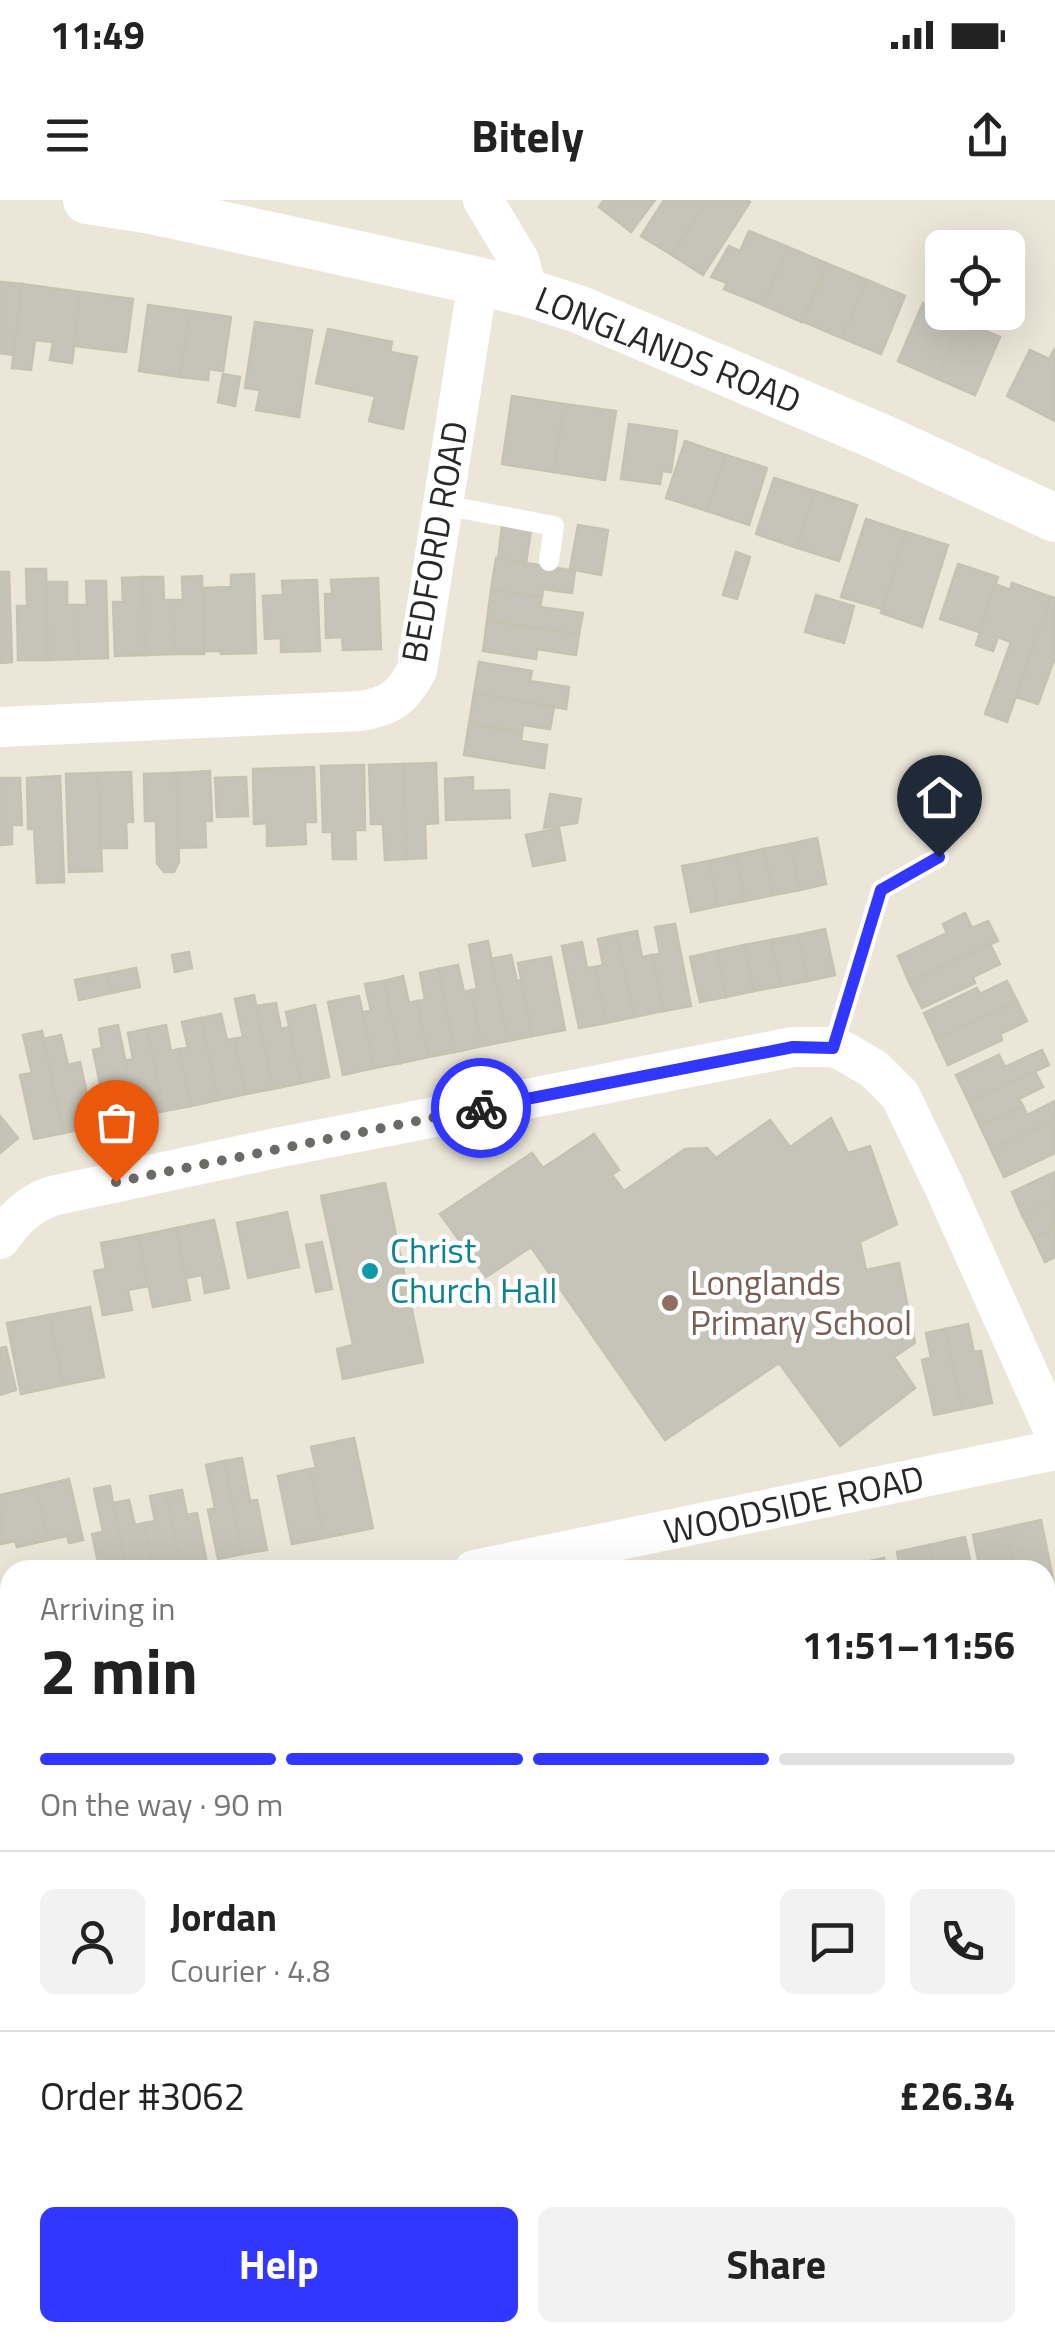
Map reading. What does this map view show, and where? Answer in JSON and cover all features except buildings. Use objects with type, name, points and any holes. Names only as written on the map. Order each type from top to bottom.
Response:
[{"type":"street","name":"LONGLANDS ROAD","points":[[87,200],[152,210],[478,281],[578,309],[775,392],[1055,518]]},
{"type":"street","points":[[483,200],[519,260],[528,293]]},
{"type":"street","name":"BEDFORD ROAD","points":[[0,727],[360,711],[396,700],[417,670],[478,281]]},
{"type":"street","points":[[0,1239],[12,1222],[37,1201],[52,1196],[294,1144],[793,1047],[833,1048],[874,1069],[900,1095],[1055,1434]]},
{"type":"street","name":"WOODSIDE ROAD","points":[[572,1560],[601,1557],[1055,1450]]},
{"type":"lane","points":[[442,505],[554,526],[549,561]]},
{"type":"lane","points":[[833,1048],[881,890],[939,857]]},
{"type":"way so far","points":[[116,1182],[481,1108]]},
{"type":"place","name":"Christ Church Hall","points":[[370,1271]]},
{"type":"place","name":"Longlands Primary School","points":[[670,1303]]},
{"type":"route","points":[[481,1108],[793,1047],[833,1048],[881,890],[939,857]]}]
